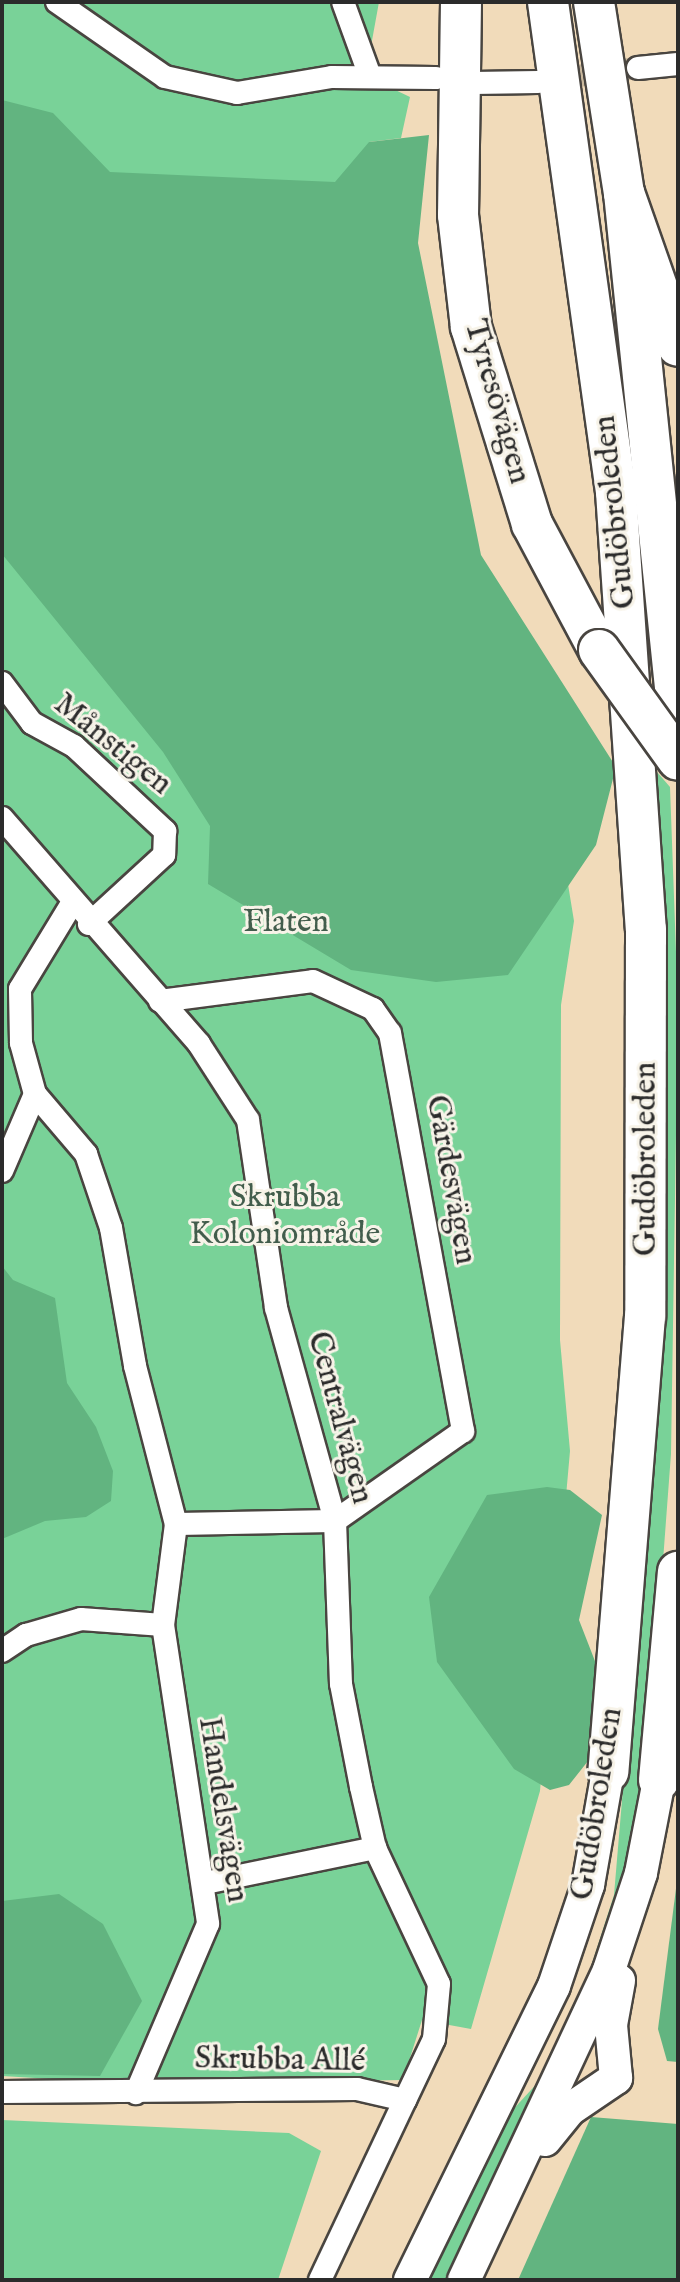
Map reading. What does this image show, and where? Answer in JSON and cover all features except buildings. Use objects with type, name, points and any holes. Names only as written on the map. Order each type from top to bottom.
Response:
[{"type":"highway","name":"Tyresövägen","points":[[461,2],[458,215],[471,327],[532,524],[599,650],[678,760]]},
{"type":"highway","name":"Gudöbroleden","points":[[548,2],[616,492],[646,929],[645,1316],[608,1772]]},
{"type":"highway","points":[[594,2],[624,193],[678,346]]},
{"type":"highway","name":"Gudöbroleden","points":[[624,193],[678,716]]},
{"type":"highway","name":"Gudöbroleden","points":[[659,1780],[678,1572]]},
{"type":"main road","name":"Gudöbroleden","points":[[410,2280],[531,2040],[579,1916],[608,1772]]},
{"type":"main road","name":"Gudöbroleden","points":[[464,2280],[572,2058],[641,1873],[659,1780]]},
{"type":"main road","points":[[616,2078],[611,2025],[641,1873]]},
{"type":"main road","points":[[579,1916],[558,2022],[572,2058],[616,2078]]},
{"type":"main road","points":[[511,2183],[569,2110],[616,2078]]},
{"type":"street","points":[[57,2],[165,77],[237,93],[370,76],[436,78]]},
{"type":"street","points":[[343,2],[370,76]]},
{"type":"street","points":[[638,68],[678,64]]},
{"type":"street","points":[[473,83],[538,82]]},
{"type":"street","name":"Månstigen","points":[[2,683],[32,723],[74,746],[165,831],[164,855],[89,924]]},
{"type":"street","name":"Centralvägen","points":[[2,818],[71,905],[199,1044],[248,1120],[276,1308],[335,1521],[341,1684],[375,1848],[439,1984],[434,2039],[405,2100]]},
{"type":"street","points":[[2,1171],[35,1094],[21,1043],[20,989],[71,905]]},
{"type":"street","name":"Gärdesvägen","points":[[160,1001],[313,981],[373,1009],[390,1033],[463,1431],[335,1521]]},
{"type":"street","name":"Handelsvägen","points":[[35,1094],[86,1154],[96,1184],[176,1524],[163,1625],[205,1883],[208,1924],[136,2093]]},
{"type":"street","points":[[176,1524],[335,1521]]},
{"type":"street","points":[[2,1651],[26,1635],[81,1619],[163,1625]]},
{"type":"street","points":[[205,1883],[375,1848]]},
{"type":"street","name":"Skrubba Allé","points":[[2,2092],[357,2089],[405,2100],[320,2280]]},
{"type":"green space","name":"Flaten","points":[[2,2],[379,2],[371,46],[387,86],[410,97],[401,138],[369,142],[362,247],[547,755],[574,921],[561,1005],[560,1340],[570,1451],[540,1791],[471,2029],[422,2020],[403,2080],[135,2084],[2,2076]]},
{"type":"green space","points":[[2,100],[53,113],[110,172],[335,182],[369,142],[429,135],[418,243],[481,555],[616,767],[596,845],[508,975],[436,982],[351,970],[208,884],[210,826],[163,752],[2,554]]},
{"type":"green space","points":[[657,772],[670,787],[678,1007],[671,1454],[648,1761],[620,1899],[578,2007],[614,1895],[665,1292],[667,1081]]},
{"type":"green space","points":[[2,1266],[13,1280],[55,1298],[67,1383],[96,1427],[113,1471],[111,1501],[86,1517],[45,1521],[2,1539]]},
{"type":"green space","points":[[547,1487],[570,1490],[602,1515],[579,1620],[600,1674],[588,1761],[569,1785],[550,1790],[514,1769],[437,1662],[429,1597],[487,1495]]},
{"type":"green space","points":[[678,1873],[678,2062],[667,2061],[658,2029]]},
{"type":"green space","points":[[59,1894],[103,1924],[142,2001],[100,2076],[2,2074],[2,1901]]},
{"type":"green space","points":[[553,2066],[540,2106],[445,2280],[423,2280],[507,2116]]},
{"type":"green space","points":[[591,2117],[678,2124],[678,2280],[518,2280]]},
{"type":"green space","points":[[2,2120],[289,2133],[321,2151],[278,2280],[2,2280]]},
{"type":"tunnel","points":[[548,80],[638,68]]},
{"type":"park label","name":"Skrubba Koloniområde","points":[[285,1218]]}]
